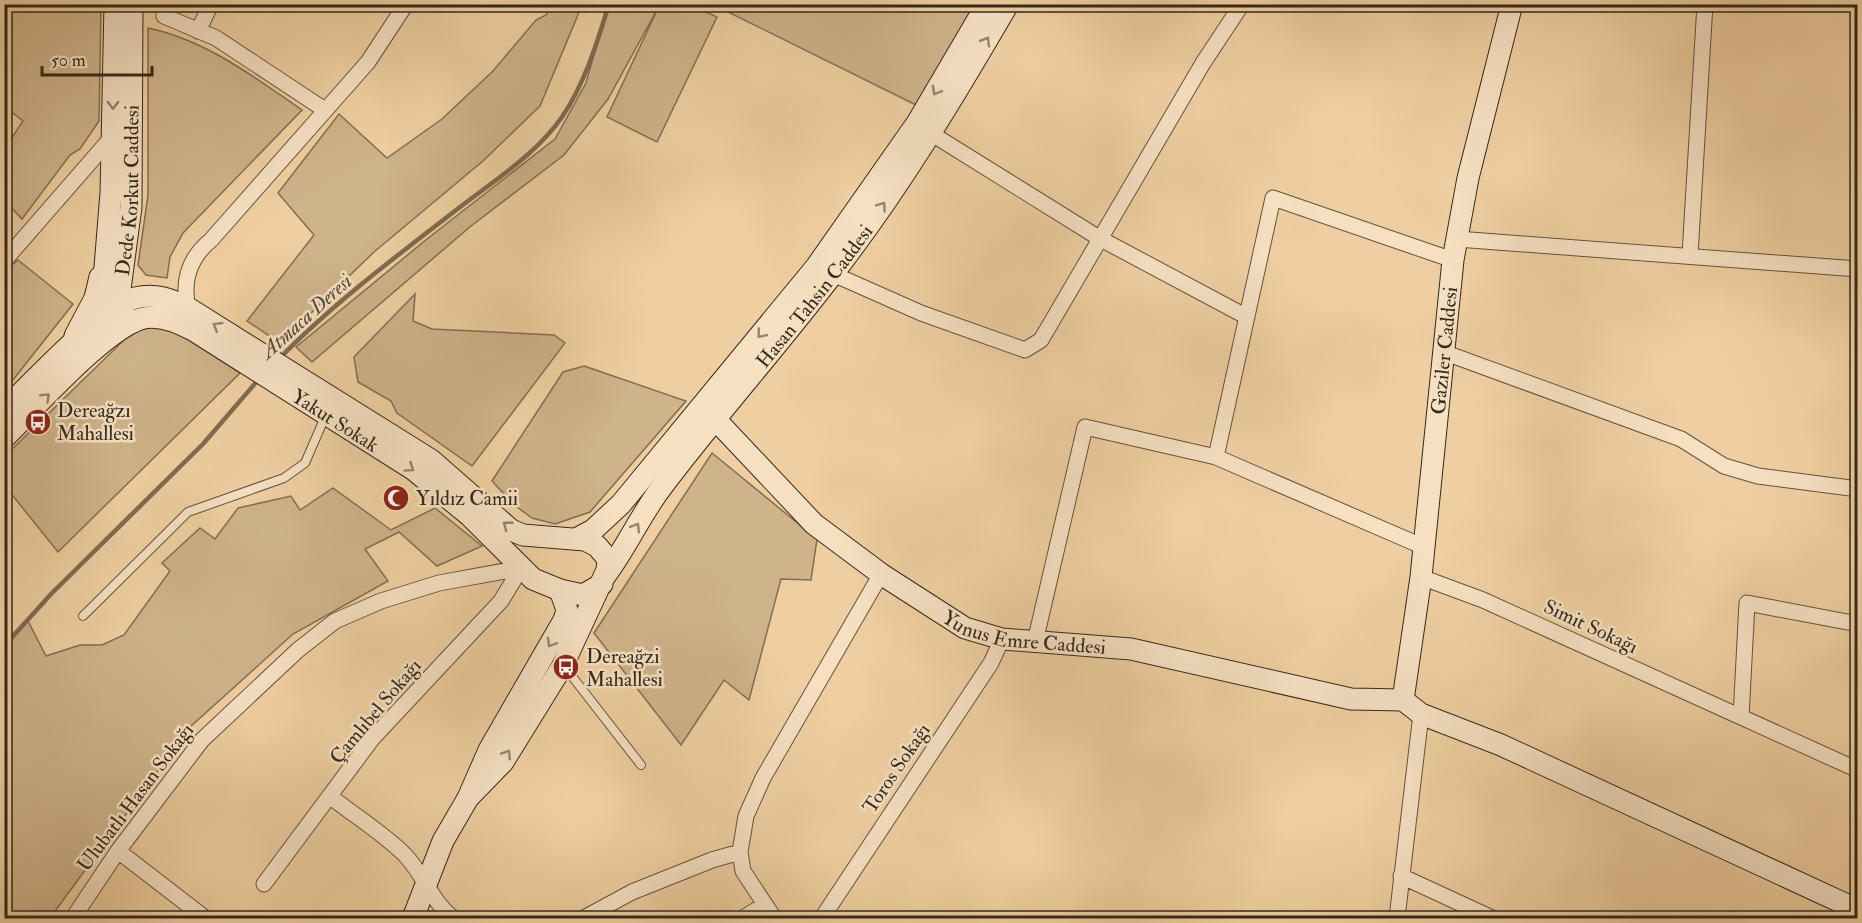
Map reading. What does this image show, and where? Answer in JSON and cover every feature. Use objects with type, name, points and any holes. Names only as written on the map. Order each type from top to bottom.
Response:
[{"type":"street","name":"Dede Korkut Caddesi","points":[[103,268],[111,193],[115,4]]},
{"type":"street","name":"Dede Korkut Caddesi","points":[[115,308],[131,207],[132,4]]},
{"type":"street","points":[[198,31],[211,4]]},
{"type":"street","points":[[188,308],[187,279],[199,250],[211,240],[368,62],[406,4]]},
{"type":"street","name":"Hasan Tahsin Caddesi","points":[[569,538],[593,530],[621,504],[816,267],[917,123],[987,4]]},
{"type":"street","name":"Hasan Tahsin Caddesi","points":[[468,798],[503,762],[563,665],[604,580],[659,491],[833,274],[932,134],[1008,4]]},
{"type":"street","points":[[833,274],[921,313],[1025,350],[1041,340],[1203,63],[1242,4]]},
{"type":"street","name":"Gaziler Caddesi","points":[[1402,700],[1421,577],[1453,260],[1468,178],[1512,4]]},
{"type":"street","points":[[1690,255],[1705,4]]},
{"type":"street","points":[[164,16],[216,38],[325,110]]},
{"type":"street","points":[[932,134],[1099,238],[1247,316]]},
{"type":"street","points":[[4,261],[112,137]]},
{"type":"street","points":[[1216,457],[1273,198],[1453,260]]},
{"type":"street","points":[[1457,239],[1857,269]]},
{"type":"street","points":[[4,438],[99,346],[129,325],[103,292],[103,268]]},
{"type":"street","points":[[66,350],[95,298],[103,268]]},
{"type":"street","points":[[4,410],[66,350],[115,308],[144,296],[162,297],[188,308],[269,368]]},
{"type":"street","name":"Yakut Sokak","points":[[129,325],[140,318],[152,317],[180,323],[269,368],[431,460],[512,530],[523,535],[569,538]]},
{"type":"street","points":[[1443,352],[1681,439],[1724,466],[1758,476],[1857,489]]},
{"type":"street","name":"Yakut Sokak","points":[[269,368],[327,414],[414,470],[450,498],[521,568]]},
{"type":"street","name":"Yunus Emre Caddesi","points":[[715,419],[814,524],[881,574],[965,628],[1002,639],[1131,649],[1351,699],[1402,700]]},
{"type":"street","points":[[1035,642],[1085,427],[1216,457],[1424,547]]},
{"type":"street","points":[[569,538],[597,546],[608,560],[604,580],[583,595],[560,590],[533,579],[521,568],[522,561],[536,545],[569,538]]},
{"type":"street","name":"Çamlıbel Sokağı","points":[[264,884],[372,739],[501,601],[521,568]]},
{"type":"street","name":"Ulubatlı Hasan Sokağı","points":[[73,918],[118,851],[202,740],[298,650],[335,621],[381,600],[439,583],[521,568]]},
{"type":"street","points":[[774,918],[763,906],[743,871],[740,852],[743,827],[763,778],[881,574]]},
{"type":"street","name":"Simit Sokağı","points":[[1421,577],[1483,600],[1857,770]]},
{"type":"street","points":[[413,918],[442,841],[468,798],[489,750],[564,620],[567,610],[560,590]]},
{"type":"street","points":[[1741,717],[1747,603],[1857,624]]},
{"type":"street","name":"Toros Sokağı","points":[[822,918],[991,663],[1002,639]]},
{"type":"street","points":[[1402,700],[1421,714],[1501,745],[1857,910]]},
{"type":"street","points":[[1397,918],[1421,714]]},
{"type":"street","points":[[331,797],[405,855],[426,882],[440,908],[453,918]]},
{"type":"street","points":[[118,851],[205,918]]},
{"type":"street","points":[[584,918],[632,892],[712,860],[740,852]]},
{"type":"street","points":[[1401,876],[1492,918]]},
{"type":"street","points":[[743,918],[763,906]]},
{"type":"lane","points":[[83,616],[188,512],[284,478],[304,463],[327,414]]},
{"type":"lane","points":[[563,665],[641,765]]},
{"type":"shaded area","points":[[898,4],[902,7],[904,4],[979,5],[922,108],[714,5]]},
{"type":"shaded area","points":[[4,5],[101,5],[99,121],[80,149],[70,155],[22,219],[5,201],[5,148],[23,121],[5,107]]},
{"type":"shaded area","points":[[553,5],[582,5],[540,106],[483,161],[374,252],[280,343],[247,321],[314,235],[278,193],[339,114],[387,158],[442,119],[493,71],[536,20],[546,15]]},
{"type":"shaded area","points":[[608,5],[692,5],[717,17],[657,142],[607,117],[659,6],[608,99],[564,155],[471,226],[312,362],[296,347],[427,239],[555,139],[586,83]]},
{"type":"shaded area","points":[[148,28],[190,41],[229,61],[302,110],[183,233],[170,257],[167,278],[146,275],[138,265],[148,195]]},
{"type":"shaded area","points":[[18,260],[73,304],[5,390],[5,271]]},
{"type":"shaded area","points":[[415,294],[413,321],[432,329],[554,335],[565,343],[472,466],[397,413],[391,401],[358,382],[354,357]]},
{"type":"shaded area","points":[[146,326],[171,328],[240,373],[58,552],[5,486],[5,456],[125,339]]},
{"type":"shaded area","points":[[584,366],[686,401],[590,512],[555,524],[532,518],[513,504],[492,481],[563,372]]},
{"type":"shaded area","points":[[712,453],[817,539],[811,580],[781,579],[749,700],[724,680],[681,745],[594,633]]},
{"type":"shaded area","points":[[333,488],[391,530],[435,508],[482,546],[437,566],[399,532],[365,549],[388,581],[293,634],[190,727],[50,918],[5,918],[5,647],[28,621],[46,656],[80,645],[102,645],[124,635],[170,571],[162,563],[200,528],[215,539],[238,508],[291,496],[300,510]]},
{"type":"waterway","name":"Atmaca Deresi","points":[[279,359],[368,278],[516,164],[541,142],[562,117],[584,77],[609,4]]},
{"type":"waterway","name":"Atmaca Deresi","points":[[4,646],[52,593],[203,444],[258,380]]},
{"type":"place","name":"Dereağzı Mahallesi","points":[[38,422]]},
{"type":"place","name":"Yıldız Camii","points":[[396,498]]},
{"type":"place","name":"Dereağzi Mahallesi","points":[[566,667]]}]
